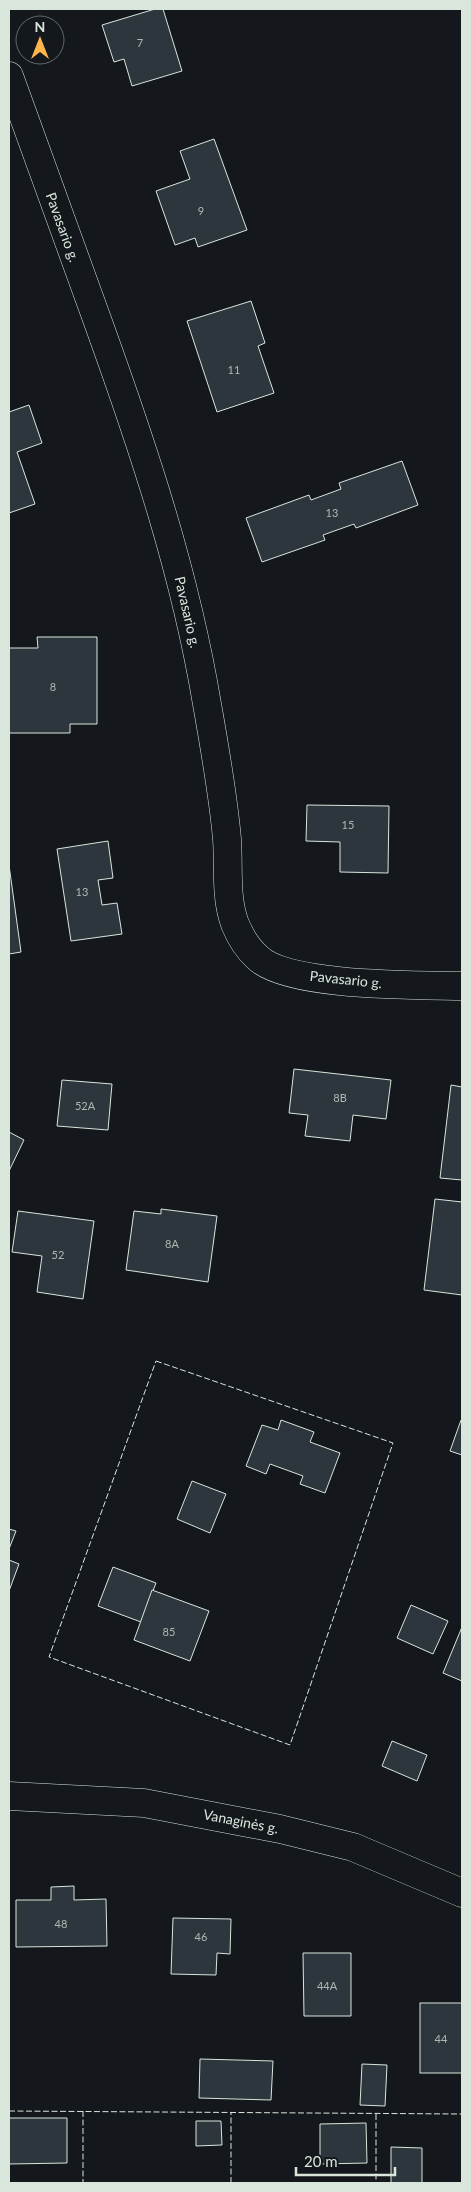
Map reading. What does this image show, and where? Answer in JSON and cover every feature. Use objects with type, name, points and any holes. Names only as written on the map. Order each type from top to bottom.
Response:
[{"type":"street","name":"Pavasario g.","points":[[9,76],[145,454],[173,549],[201,665],[227,841],[228,886],[234,922],[244,943],[259,960],[279,971],[341,980],[462,986]]},
{"type":"street","name":"Vanaginės g.","points":[[9,1796],[144,1803],[280,1828],[353,1847],[462,1893]]},
{"type":"building","points":[[155,9],[163,9],[182,71],[132,86],[124,59],[114,62],[102,25]]},
{"type":"building","points":[[214,139],[247,230],[198,247],[195,238],[175,245],[156,191],[190,179],[180,151]]},
{"type":"building","points":[[251,301],[265,343],[258,346],[274,393],[217,412],[187,321]]},
{"type":"building","points":[[29,405],[42,443],[17,452],[35,504],[9,513],[9,412]]},
{"type":"building","points":[[402,461],[418,505],[356,528],[354,524],[323,535],[325,540],[262,562],[246,518],[309,495],[311,500],[341,489],[339,483]]},
{"type":"building","points":[[37,637],[97,637],[97,724],[70,724],[70,733],[9,733],[9,648],[38,648]]},
{"type":"building","points":[[307,805],[389,806],[388,873],[340,872],[340,842],[306,841]]},
{"type":"building","points":[[108,841],[113,878],[98,880],[102,905],[117,903],[122,934],[71,941],[57,849]]},
{"type":"building","points":[[9,865],[21,952],[9,954]]},
{"type":"building","points":[[294,1069],[391,1080],[386,1119],[353,1115],[350,1141],[305,1136],[308,1115],[289,1113]]},
{"type":"building","points":[[62,1080],[112,1084],[108,1130],[57,1126]]},
{"type":"building","points":[[451,1085],[462,1087],[462,1180],[440,1178]]},
{"type":"building","points":[[9,1132],[24,1140],[9,1171]]},
{"type":"building","points":[[435,1199],[462,1202],[462,1295],[424,1290]]},
{"type":"building","points":[[161,1209],[217,1216],[208,1282],[126,1270],[134,1211],[161,1214]]},
{"type":"building","points":[[18,1211],[94,1221],[83,1299],[37,1292],[42,1256],[12,1252]]},
{"type":"building","points":[[281,1420],[314,1432],[310,1442],[340,1453],[325,1493],[300,1484],[303,1476],[270,1464],[266,1474],[246,1466],[262,1425],[278,1430]]},
{"type":"building","points":[[462,1420],[462,1455],[450,1451]]},
{"type":"building","points":[[192,1481],[226,1494],[210,1533],[177,1519]]},
{"type":"building","points":[[9,1529],[16,1531],[9,1549]]},
{"type":"building","points":[[9,1560],[19,1564],[9,1591]]},
{"type":"building","points":[[113,1567],[156,1583],[141,1622],[98,1606]]},
{"type":"building","points":[[152,1590],[209,1611],[190,1661],[134,1640]]},
{"type":"building","points":[[411,1605],[448,1621],[433,1654],[397,1638]]},
{"type":"building","points":[[462,1627],[462,1681],[443,1673]]},
{"type":"building","points":[[392,1741],[427,1755],[417,1781],[382,1766]]},
{"type":"building","points":[[74,1886],[74,1900],[106,1899],[107,1946],[16,1947],[16,1900],[51,1900],[51,1887]]},
{"type":"building","points":[[173,1918],[231,1919],[230,1954],[217,1953],[216,1975],[171,1974]]},
{"type":"building","points":[[303,1953],[351,1953],[351,2016],[304,2016]]},
{"type":"building","points":[[420,2003],[462,2003],[462,2073],[420,2073]]},
{"type":"building","points":[[200,2059],[273,2061],[271,2100],[199,2098]]},
{"type":"building","points":[[362,2064],[387,2065],[385,2106],[360,2105]]},
{"type":"building","points":[[9,2118],[67,2118],[67,2163],[9,2164]]},
{"type":"building","points":[[196,2121],[221,2121],[222,2145],[196,2146]]},
{"type":"building","points":[[366,2123],[367,2163],[320,2164],[320,2124]]},
{"type":"building","points":[[391,2147],[422,2148],[422,2183],[391,2183]]},
{"type":"fence","points":[[156,1361],[393,1443],[290,1745],[49,1657],[156,1361]]},
{"type":"fence","points":[[9,2111],[462,2114]]},
{"type":"fence","points":[[83,2111],[83,2183]]},
{"type":"fence","points":[[231,2112],[231,2183]]},
{"type":"fence","points":[[376,2114],[376,2183]]}]
